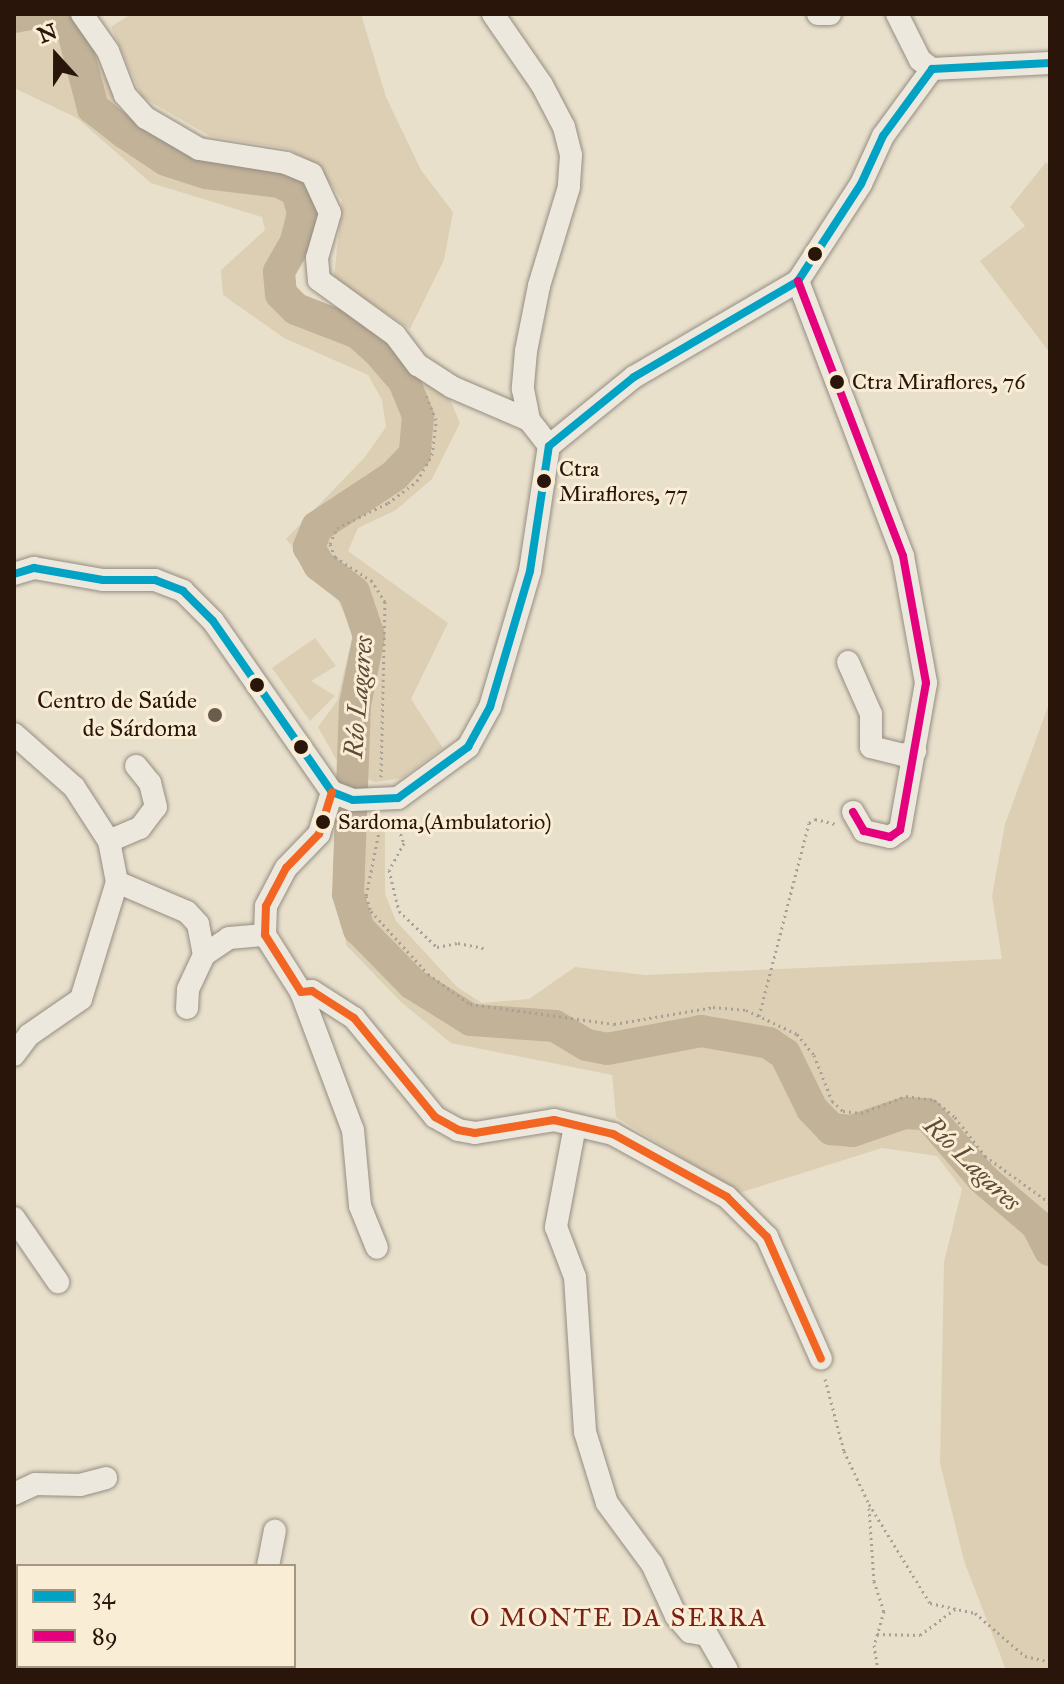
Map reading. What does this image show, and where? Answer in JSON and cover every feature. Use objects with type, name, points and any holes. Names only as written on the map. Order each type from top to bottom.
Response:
[{"type":"street","points":[[82,14],[108,51],[125,95],[146,118],[199,149],[286,163],[312,174],[330,213],[317,258],[319,280],[395,335],[418,365],[452,387],[529,420]]},
{"type":"street","points":[[493,14],[542,85],[564,127],[571,155],[569,187],[526,351],[523,389],[529,420],[549,446]]},
{"type":"street","points":[[818,14],[830,14]]},
{"type":"street","points":[[897,14],[920,60],[932,69],[1050,63]]},
{"type":"street","points":[[14,573],[34,568],[103,580],[155,580],[183,591],[213,621],[336,794],[382,803],[468,747],[490,707],[530,571],[549,446],[634,377],[798,281],[861,184],[883,136],[932,69]]},
{"type":"street","points":[[798,281],[903,556],[926,683],[900,830],[890,837],[858,822]]},
{"type":"street","points":[[848,662],[871,714],[871,747],[903,755],[915,751]]},
{"type":"street","points":[[14,734],[58,768],[109,841],[117,882],[81,999],[21,1028],[14,1055]]},
{"type":"street","points":[[109,841],[140,828],[156,807],[150,783],[136,766]]},
{"type":"street","points":[[336,794],[319,834],[272,887],[265,935],[301,992],[353,1130],[360,1206],[377,1248]]},
{"type":"street","points":[[117,882],[187,912],[198,924],[204,955]]},
{"type":"street","points":[[187,1008],[188,990],[204,955],[229,938],[265,935]]},
{"type":"street","points":[[301,992],[312,991],[354,1018],[435,1117],[458,1130],[508,1130],[535,1120],[613,1134],[727,1197],[767,1237],[821,1359]]},
{"type":"street","points":[[575,1126],[556,1227],[575,1277],[585,1432],[607,1503],[652,1564],[676,1616],[690,1632],[707,1635],[718,1646],[727,1670]]},
{"type":"street","points":[[14,1218],[58,1282]]},
{"type":"street","points":[[14,1494],[35,1484],[80,1485],[106,1478]]},
{"type":"street","points":[[268,1564],[275,1531]]},
{"type":"path","points":[[418,365],[436,420],[432,455],[417,481],[388,503],[337,528],[330,544],[335,557],[372,581],[385,602],[382,803],[366,896],[371,911],[428,974],[470,1004],[614,1024],[713,1007],[759,1016],[797,1034],[814,1055],[832,1101],[843,1111],[861,1113],[906,1096],[934,1100],[955,1117],[985,1156],[1050,1203]]},
{"type":"path","points":[[382,803],[404,843],[389,870],[399,911],[437,947],[458,943],[484,948]]},
{"type":"path","points":[[759,1016],[809,823],[815,819],[858,822]]},
{"type":"path","points":[[821,1359],[844,1451],[869,1504],[930,1603],[975,1613],[1025,1656],[1050,1662]]},
{"type":"path","points":[[869,1504],[874,1581],[884,1611],[877,1634],[877,1670]]},
{"type":"path","points":[[877,1634],[920,1635],[956,1609]]},
{"type":"shaded area","points":[[17,14],[75,16],[105,67],[117,108],[148,136],[194,158],[249,165],[300,184],[312,202],[306,241],[286,276],[297,298],[388,337],[449,397],[460,423],[432,479],[396,510],[358,528],[348,551],[448,623],[411,699],[443,748],[402,778],[375,782],[341,768],[318,727],[337,701],[354,630],[337,599],[286,539],[365,457],[386,427],[382,400],[368,375],[284,338],[223,295],[221,270],[265,230],[262,217],[151,183],[77,118],[14,88]]},
{"type":"shaded area","points":[[131,14],[361,14],[386,97],[421,170],[453,212],[444,260],[410,329],[334,278],[342,200],[316,164],[288,149],[210,136],[142,97],[111,27]]},
{"type":"shaded area","points":[[1046,162],[1050,166],[1050,353],[980,261],[1025,226],[1010,207]]},
{"type":"shaded area","points":[[315,638],[336,666],[311,681],[335,696],[310,721],[272,668]]},
{"type":"shaded area","points":[[1050,701],[1050,1670],[1006,1670],[964,1561],[940,1463],[944,1262],[962,1189],[937,1156],[882,1148],[739,1193],[616,1117],[612,1075],[451,1043],[401,1002],[346,945],[338,882],[343,827],[385,831],[385,894],[396,921],[457,987],[482,1003],[529,999],[575,967],[645,975],[1002,959],[992,896],[1005,824]]},
{"type":"waterway","name":"Río Lagares","points":[[14,17],[31,14]]},
{"type":"waterway","name":"Río Lagares","points":[[61,14],[73,32],[93,108],[125,133],[166,160],[206,173],[280,182],[297,191],[303,213],[296,242],[279,272],[281,294],[296,309],[358,333],[404,381],[418,416],[415,454],[394,476],[317,527],[309,547],[319,565],[354,592],[369,636],[355,705],[348,894],[359,929],[413,984],[471,1020],[555,1026],[587,1045],[607,1049],[701,1031],[769,1043],[785,1054],[812,1109],[831,1129],[852,1131],[905,1113],[927,1114],[982,1178],[1037,1225],[1050,1250]]},
{"type":"transit line","name":"34","points":[[14,574],[34,568],[103,580],[155,580],[183,591],[213,621],[332,792],[353,800],[398,798],[468,747],[490,707],[530,571],[549,446],[634,377],[798,281],[861,184],[883,136],[932,69],[1050,63]]},
{"type":"transit line","name":"89","points":[[798,281],[903,556],[926,683],[900,830],[890,837],[864,831],[853,812]]},
{"type":"transit line","points":[[332,792],[319,834],[286,868],[266,906],[265,935],[301,992],[312,991],[354,1018],[435,1117],[458,1130],[475,1133],[554,1120],[613,1134],[727,1197],[767,1237],[821,1359]]},
{"type":"place","name":"Ctra Miraflores, 76","points":[[837,382]]},
{"type":"place","name":"Ctra Miraflores, 77","points":[[544,481]]},
{"type":"place","name":"Centro de Saúde de Sárdoma","points":[[215,715]]},
{"type":"place","name":"Sardoma,(Ambulatorio)","points":[[323,822]]},
{"type":"district","name":"O MONTE DA SERRA","points":[[619,1618]]}]
